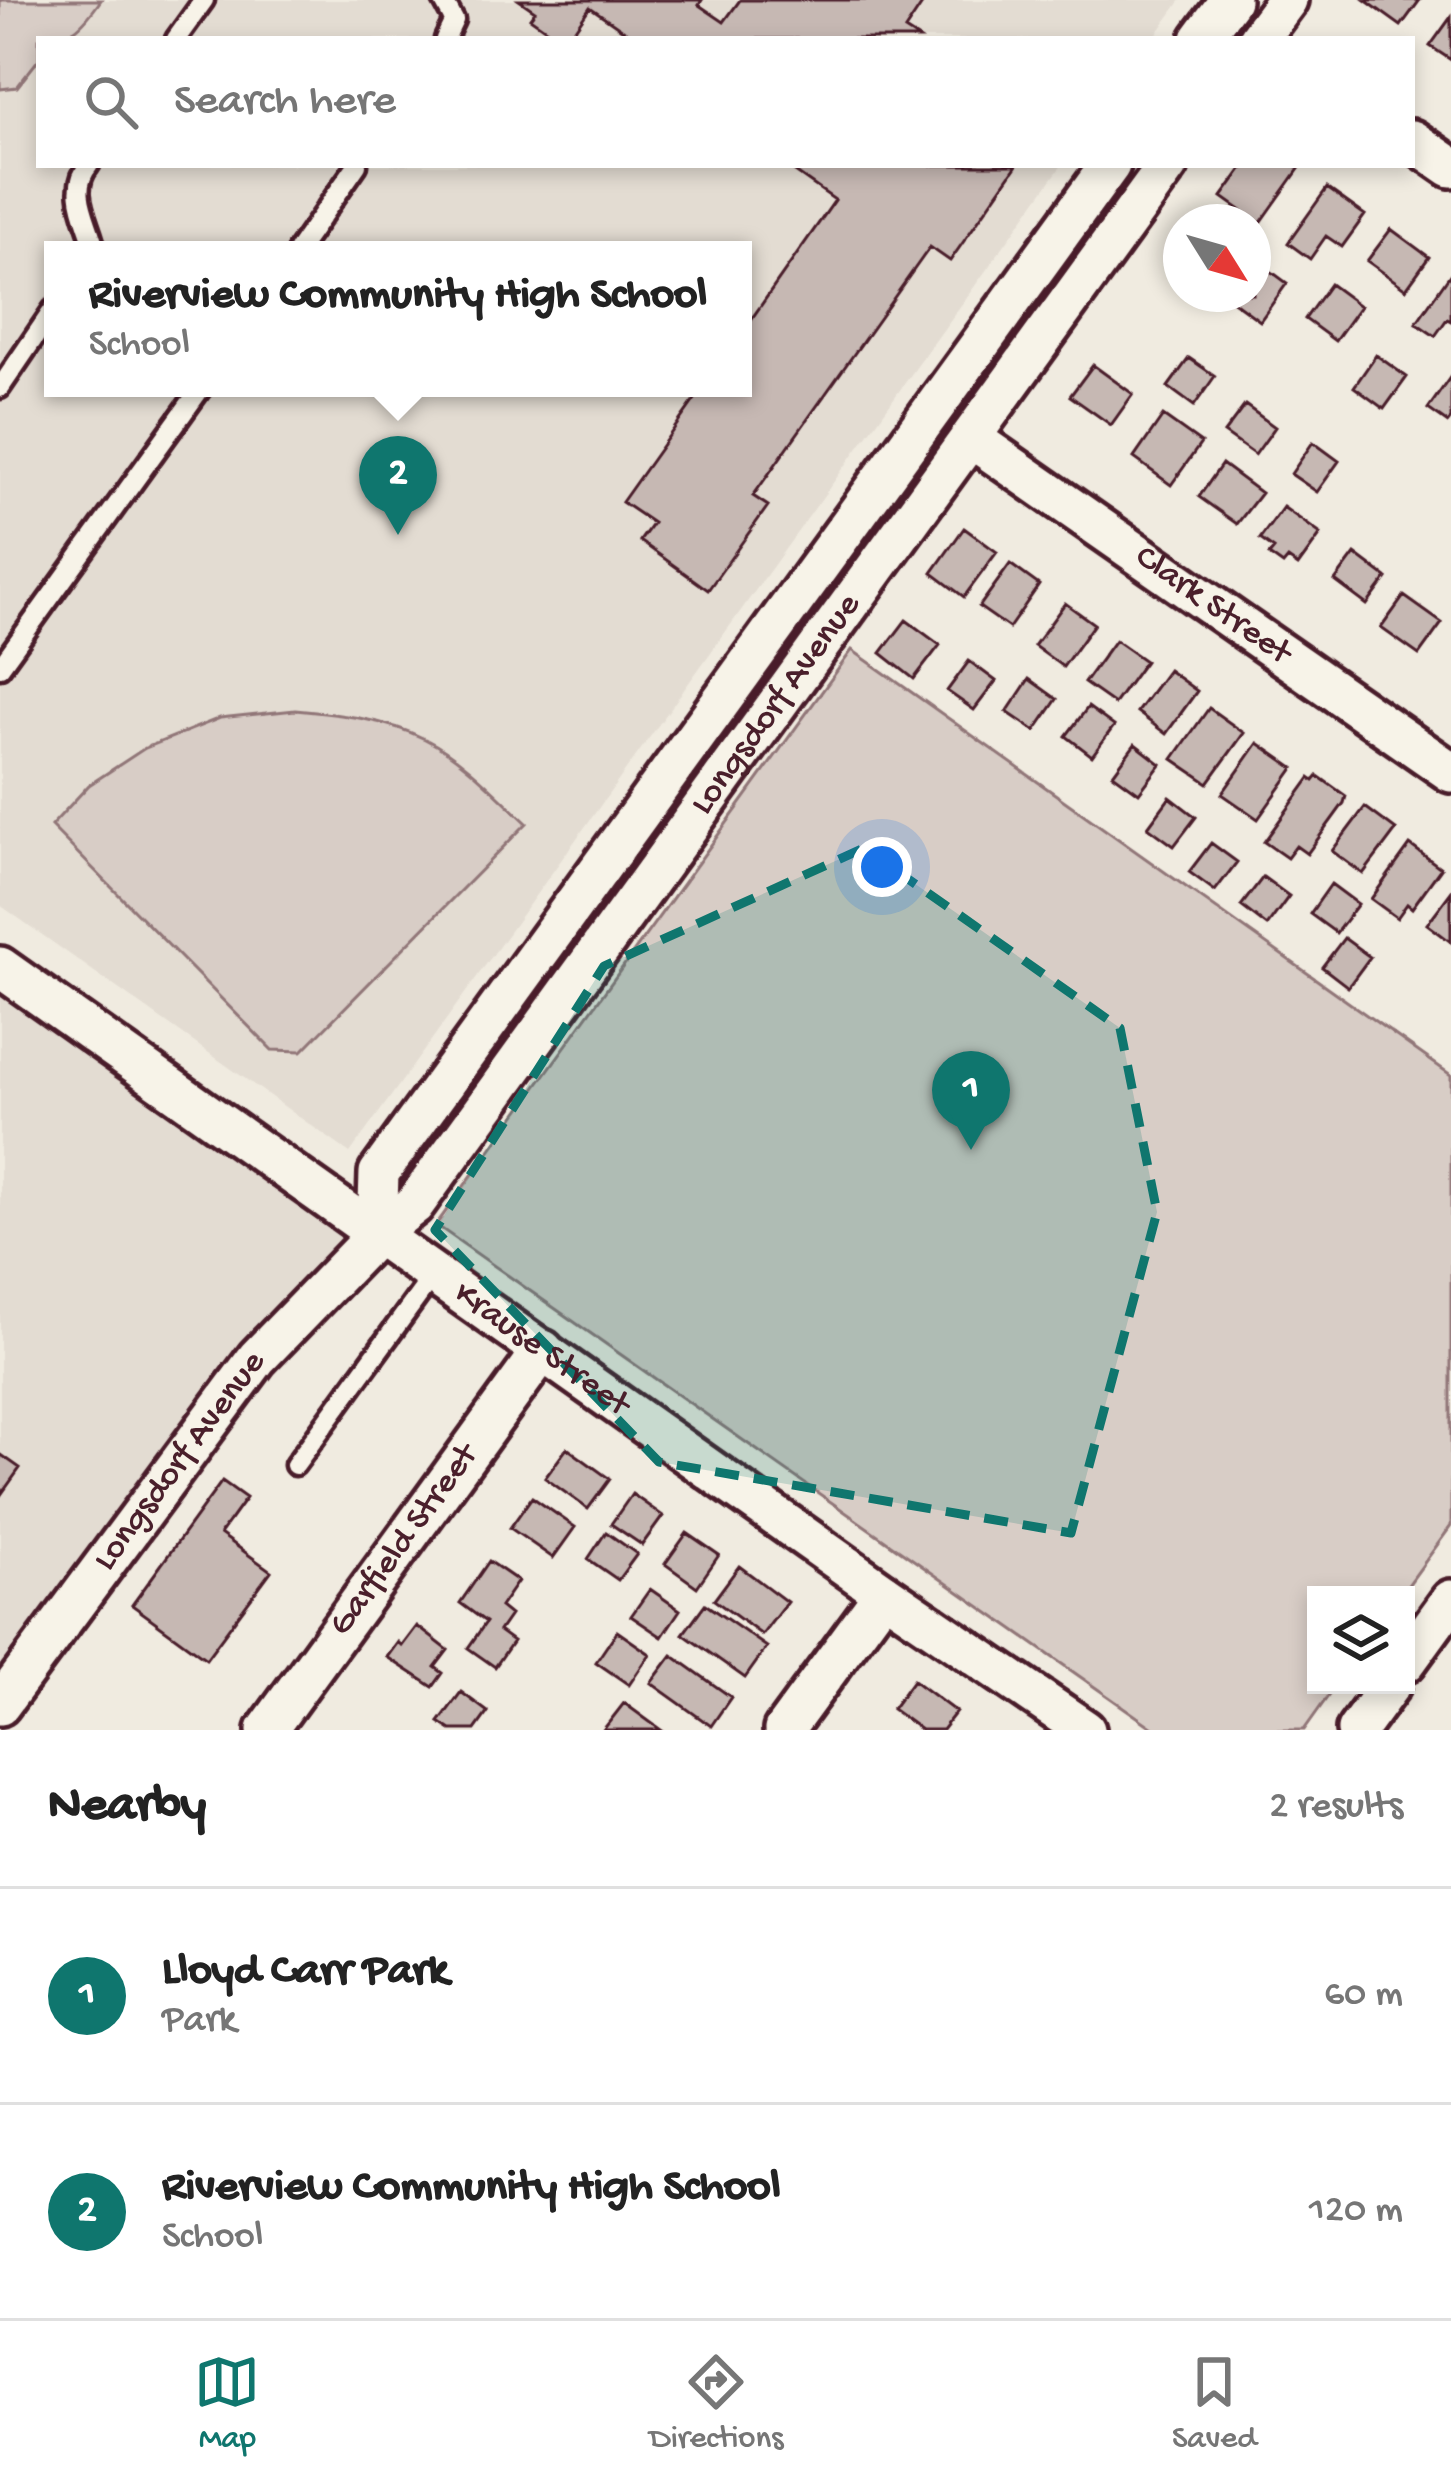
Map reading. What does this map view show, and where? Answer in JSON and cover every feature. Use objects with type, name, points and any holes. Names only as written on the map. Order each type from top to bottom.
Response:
[{"type":"street","points":[[1204,36],[1230,0]]},
{"type":"street","points":[[1264,36],[1287,0]]},
{"type":"street","points":[[1415,142],[1451,167]]},
{"type":"street","name":"Longsdorf Avenue","points":[[377,1234],[379,1173],[1108,168]]},
{"type":"street","name":"Longsdorf Avenue","points":[[0,1705],[257,1358],[377,1234],[414,1204],[1166,168]]},
{"type":"street","name":"Clark Street","points":[[971,438],[1451,772]]},
{"type":"street","name":"Krause Street","points":[[0,967],[1065,1724]]},
{"type":"street","name":"Garfield Street","points":[[267,1730],[543,1350]]},
{"type":"street","points":[[784,1730],[884,1593]]},
{"type":"street","points":[[1415,1650],[1451,1600]]},
{"type":"street","points":[[1357,1730],[1383,1694]]},
{"type":"lane","points":[[178,36],[203,0]]},
{"type":"lane","points":[[442,0],[454,20],[446,36]]},
{"type":"lane","points":[[87,168],[77,189],[92,241]]},
{"type":"lane","points":[[304,241],[355,168]]},
{"type":"lane","points":[[0,388],[44,323]]},
{"type":"lane","points":[[0,667],[195,397]]},
{"type":"lane","points":[[732,685],[770,713]]},
{"type":"lane","points":[[615,848],[652,875]]},
{"type":"lane","points":[[295,1465],[434,1274]]},
{"type":"highlighted area","points":[[864,848],[1120,1028],[1157,1212],[1071,1533],[659,1462],[435,1230],[604,966]]},
{"type":"shaded area","points":[[0,0],[1181,0],[1155,36],[36,36],[36,168],[1060,168],[350,1153],[0,905]]},
{"type":"shaded area","points":[[0,0],[101,0],[75,30],[62,36],[36,36],[36,63],[17,87],[0,89]]},
{"type":"shaded area","points":[[852,650],[1451,1075],[1451,1526],[1408,1586],[1307,1586],[1307,1694],[1330,1694],[1304,1730],[1156,1730],[436,1225]]},
{"type":"shaded area","points":[[295,710],[378,722],[425,739],[466,766],[527,823],[302,1051],[272,1050],[51,826],[89,785],[145,748],[220,718]]},
{"type":"shaded area","points":[[0,967],[377,1234],[0,1705]]},
{"type":"building","points":[[519,0],[702,0],[699,5],[724,22],[740,0],[925,0],[905,30],[914,36],[632,36],[590,7],[570,36],[556,36],[530,18],[535,11]]},
{"type":"building","points":[[1365,0],[1420,0],[1401,26]]},
{"type":"building","points":[[1451,17],[1451,60],[1430,46]]},
{"type":"building","points":[[789,168],[1015,168],[950,261],[930,247],[753,496],[768,506],[708,590],[640,541],[653,523],[622,502],[697,397],[752,397],[752,318],[835,200]]},
{"type":"building","points":[[1243,168],[1299,169],[1271,208],[1271,204],[1232,204],[1222,197]]},
{"type":"building","points":[[1327,188],[1365,215],[1342,247],[1326,236],[1310,259],[1288,243]]},
{"type":"building","points":[[1391,229],[1429,257],[1406,289],[1367,261]]},
{"type":"building","points":[[1271,271],[1287,283],[1271,306]]},
{"type":"building","points":[[1451,273],[1451,321],[1447,319],[1435,336],[1416,323]]},
{"type":"building","points":[[1330,284],[1360,306],[1335,341],[1305,319]]},
{"type":"building","points":[[1376,355],[1407,377],[1384,409],[1354,387]]},
{"type":"building","points":[[1189,358],[1215,376],[1194,406],[1168,387]]},
{"type":"building","points":[[1093,365],[1133,394],[1111,425],[1070,396]]},
{"type":"building","points":[[1451,376],[1451,419],[1448,423],[1428,409]]},
{"type":"building","points":[[1245,405],[1275,427],[1255,455],[1224,433]]},
{"type":"building","points":[[1163,416],[1201,443],[1171,485],[1134,458]]},
{"type":"building","points":[[1313,442],[1339,461],[1317,492],[1291,474]]},
{"type":"building","points":[[1222,464],[1261,493],[1237,524],[1199,497]]},
{"type":"building","points":[[1283,507],[1321,534],[1298,566],[1288,559],[1283,565],[1269,555],[1274,549],[1260,539]]},
{"type":"building","points":[[964,528],[997,552],[964,597],[932,573]]},
{"type":"building","points":[[1355,554],[1387,578],[1367,605],[1335,581]]},
{"type":"building","points":[[1010,564],[1039,585],[1009,628],[979,607]]},
{"type":"building","points":[[1404,596],[1442,623],[1419,655],[1381,628]]},
{"type":"building","points":[[1065,603],[1094,624],[1063,667],[1034,646]]},
{"type":"building","points":[[906,620],[940,645],[914,679],[881,653]]},
{"type":"building","points":[[1115,640],[1145,661],[1114,704],[1084,683]]},
{"type":"building","points":[[969,661],[996,681],[974,710],[947,691]]},
{"type":"building","points":[[1168,670],[1197,691],[1166,734],[1137,712]]},
{"type":"building","points":[[1029,679],[1057,699],[1035,731],[1007,712]]},
{"type":"building","points":[[1088,707],[1114,726],[1092,756],[1066,736]]},
{"type":"building","points":[[1209,708],[1244,733],[1208,783],[1173,759]]},
{"type":"building","points":[[1258,743],[1294,768],[1258,819],[1222,794]]},
{"type":"building","points":[[1135,744],[1161,764],[1139,793],[1113,774]]},
{"type":"building","points":[[1318,776],[1346,796],[1344,803],[1307,854],[1296,846],[1287,858],[1264,842],[1310,778],[1314,781]]},
{"type":"building","points":[[1170,797],[1196,817],[1174,846],[1148,827]]},
{"type":"building","points":[[1365,807],[1396,830],[1363,874],[1332,851]]},
{"type":"building","points":[[1211,843],[1237,862],[1215,891],[1189,872]]},
{"type":"building","points":[[1410,845],[1441,868],[1412,908],[1407,904],[1397,918],[1371,899]]},
{"type":"building","points":[[1263,877],[1289,896],[1267,926],[1241,906]]},
{"type":"building","points":[[1331,884],[1358,904],[1336,933],[1310,914]]},
{"type":"building","points":[[1451,892],[1451,942],[1427,924]]},
{"type":"building","points":[[1344,938],[1370,957],[1348,987],[1322,967]]},
{"type":"building","points":[[567,1448],[610,1479],[588,1509],[545,1478]]},
{"type":"building","points":[[0,1454],[20,1468],[0,1496]]},
{"type":"building","points":[[222,1481],[246,1498],[220,1534],[271,1571],[206,1659],[132,1605]]},
{"type":"building","points":[[632,1494],[663,1516],[642,1545],[611,1524]]},
{"type":"building","points":[[532,1497],[575,1527],[553,1558],[510,1528]]},
{"type":"building","points":[[606,1532],[637,1554],[618,1580],[588,1559]]},
{"type":"building","points":[[687,1533],[719,1555],[697,1587],[665,1564]]},
{"type":"building","points":[[489,1561],[518,1581],[500,1607],[510,1615],[499,1631],[513,1641],[495,1667],[468,1648],[486,1622],[460,1603]]},
{"type":"building","points":[[739,1566],[787,1602],[762,1635],[714,1600]]},
{"type":"building","points":[[650,1589],[680,1610],[662,1637],[631,1616]]},
{"type":"building","points":[[705,1604],[767,1647],[745,1678],[683,1634]]},
{"type":"building","points":[[417,1626],[448,1650],[435,1667],[443,1673],[433,1687],[387,1657]]},
{"type":"building","points":[[617,1631],[650,1654],[629,1685],[596,1662]]},
{"type":"building","points":[[672,1655],[731,1697],[711,1726],[651,1683]]},
{"type":"building","points":[[913,1680],[956,1712],[942,1730],[921,1730],[892,1709]]},
{"type":"building","points":[[461,1692],[488,1712],[475,1730],[451,1730],[439,1722]]},
{"type":"building","points":[[624,1703],[661,1730],[603,1730]]},
{"type":"place","name":"Riverview Community High School","points":[[398,535]]},
{"type":"place","name":"Lloyd Carr Park","points":[[971,1150]]}]
